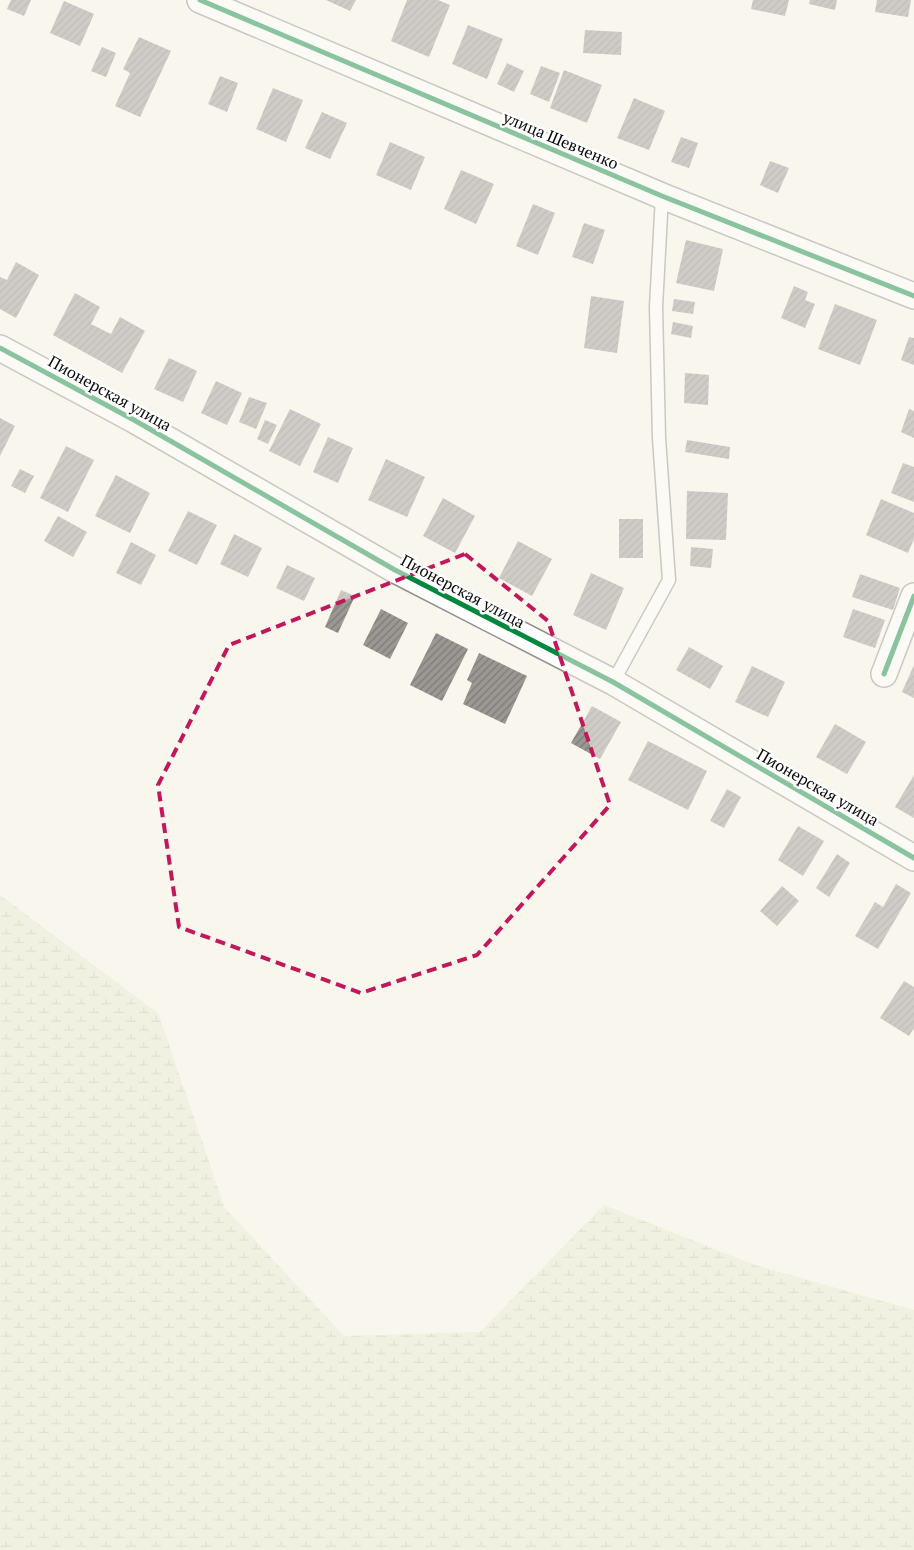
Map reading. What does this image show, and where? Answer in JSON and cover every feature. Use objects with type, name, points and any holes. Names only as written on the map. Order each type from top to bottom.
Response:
[{"type":"street","name":"улица Шевченко","points":[[200,0],[662,196],[914,296]]},
{"type":"street","name":"Пионерская улица","points":[[0,348],[134,420],[395,570],[614,682],[914,858]]},
{"type":"street","points":[[884,674],[914,596]]},
{"type":"lane","points":[[614,682],[669,580],[658,419],[656,307],[662,196]]},
{"type":"highlighted area","points":[[465,554],[548,621],[610,805],[477,955],[361,993],[179,927],[158,785],[229,645]]},
{"type":"green space","points":[[0,895],[158,1013],[225,1208],[344,1336],[480,1332],[604,1205],[755,1265],[914,1310],[914,1550],[0,1550]]},
{"type":"building","points":[[11,0],[31,0],[24,16],[7,9]]},
{"type":"building","points":[[326,0],[356,0],[350,11]]},
{"type":"building","points":[[407,0],[438,0],[450,5],[429,57],[391,41]]},
{"type":"building","points":[[753,0],[789,0],[785,16],[751,9]]},
{"type":"building","points":[[810,0],[837,0],[835,10],[809,4]]},
{"type":"building","points":[[877,0],[911,0],[908,17],[875,12]]},
{"type":"building","points":[[64,1],[94,14],[80,46],[50,33]]},
{"type":"building","points":[[468,25],[503,39],[487,79],[452,64]]},
{"type":"building","points":[[585,30],[622,32],[621,55],[583,53]]},
{"type":"building","points":[[139,37],[171,51],[140,117],[115,106],[130,73],[123,69]]},
{"type":"building","points":[[102,47],[116,53],[106,77],[91,71]]},
{"type":"building","points":[[507,63],[524,71],[514,92],[497,84]]},
{"type":"building","points":[[541,66],[560,73],[549,102],[530,94]]},
{"type":"building","points":[[564,70],[602,85],[587,123],[550,108]]},
{"type":"building","points":[[220,76],[238,83],[227,112],[208,104]]},
{"type":"building","points":[[273,88],[303,100],[286,142],[256,129]]},
{"type":"building","points":[[634,98],[665,111],[649,150],[617,138]]},
{"type":"building","points":[[322,112],[347,123],[330,159],[305,148]]},
{"type":"building","points":[[681,137],[698,143],[689,168],[671,162]]},
{"type":"building","points":[[390,142],[425,157],[411,190],[376,175]]},
{"type":"building","points":[[770,161],[789,168],[778,193],[760,185]]},
{"type":"building","points":[[461,170],[494,184],[476,224],[444,209]]},
{"type":"building","points":[[533,204],[555,213],[538,255],[516,246]]},
{"type":"building","points":[[584,223],[605,230],[593,264],[572,257]]},
{"type":"building","points":[[686,240],[723,249],[714,291],[676,283]]},
{"type":"building","points":[[16,262],[39,275],[16,318],[0,309],[0,277],[7,280]]},
{"type":"building","points":[[794,286],[808,292],[805,300],[815,304],[805,328],[781,318]]},
{"type":"building","points":[[75,293],[100,307],[91,324],[111,334],[120,317],[145,331],[122,373],[53,335]]},
{"type":"building","points":[[591,296],[624,301],[617,353],[584,348]]},
{"type":"building","points":[[674,299],[695,302],[693,314],[672,311]]},
{"type":"building","points":[[835,304],[877,320],[860,365],[818,349]]},
{"type":"building","points":[[673,322],[693,326],[691,338],[671,334]]},
{"type":"building","points":[[909,337],[914,338],[914,365],[901,360]]},
{"type":"building","points":[[169,358],[197,371],[183,402],[154,389]]},
{"type":"building","points":[[685,373],[709,375],[708,405],[684,403]]},
{"type":"building","points":[[216,381],[242,393],[227,425],[201,413]]},
{"type":"building","points":[[249,397],[267,403],[256,429],[239,422]]},
{"type":"building","points":[[290,409],[321,424],[300,466],[269,451]]},
{"type":"building","points":[[909,409],[914,411],[914,438],[901,432]]},
{"type":"building","points":[[0,418],[15,426],[0,456]]},
{"type":"building","points":[[265,420],[277,425],[268,444],[257,439]]},
{"type":"building","points":[[328,437],[353,448],[338,483],[313,472]]},
{"type":"building","points":[[687,440],[730,447],[729,459],[685,452]]},
{"type":"building","points":[[66,446],[94,460],[68,512],[40,498]]},
{"type":"building","points":[[386,459],[425,477],[407,517],[368,500]]},
{"type":"building","points":[[903,463],[914,467],[914,502],[891,493]]},
{"type":"building","points":[[20,469],[34,476],[25,493],[11,486]]},
{"type":"building","points":[[116,475],[150,493],[130,533],[95,516]]},
{"type":"building","points":[[687,491],[728,493],[726,540],[686,539]]},
{"type":"building","points":[[443,498],[475,516],[455,553],[423,536]]},
{"type":"building","points":[[881,499],[914,513],[914,539],[908,553],[866,535]]},
{"type":"building","points":[[188,511],[217,525],[197,565],[168,551]]},
{"type":"building","points":[[58,516],[87,532],[73,557],[44,541]]},
{"type":"building","points":[[619,519],[643,519],[643,558],[619,558]]},
{"type":"building","points":[[234,534],[262,548],[248,577],[220,564]]},
{"type":"building","points":[[518,541],[552,559],[532,596],[499,578]]},
{"type":"building","points":[[131,542],[156,555],[141,585],[116,573]]},
{"type":"building","points":[[691,547],[713,549],[711,568],[690,566]]},
{"type":"building","points":[[287,565],[315,578],[304,601],[276,588]]},
{"type":"building","points":[[591,573],[624,588],[606,630],[573,615]]},
{"type":"building","points":[[860,574],[900,588],[893,610],[852,597]]},
{"type":"building","points":[[341,590],[355,596],[338,633],[325,627]]},
{"type":"building","points":[[381,609],[408,623],[390,659],[363,645]]},
{"type":"building","points":[[853,609],[885,620],[875,648],[843,637]]},
{"type":"building","points":[[436,633],[468,649],[442,701],[410,685]]},
{"type":"building","points":[[689,647],[723,666],[710,689],[676,670]]},
{"type":"building","points":[[479,653],[527,676],[505,724],[463,704],[472,683],[467,680]]},
{"type":"building","points":[[914,665],[914,698],[902,692]]},
{"type":"building","points":[[752,666],[785,682],[768,717],[735,702]]},
{"type":"building","points":[[592,706],[621,722],[600,759],[571,743]]},
{"type":"building","points":[[835,724],[866,742],[847,774],[816,757]]},
{"type":"building","points":[[648,741],[707,771],[688,810],[628,780]]},
{"type":"building","points":[[914,775],[914,818],[895,807]]},
{"type":"building","points":[[727,789],[741,797],[724,828],[710,821]]},
{"type":"building","points":[[798,826],[824,841],[803,876],[778,860]]},
{"type":"building","points":[[837,854],[850,863],[829,897],[816,888]]},
{"type":"building","points":[[896,884],[911,893],[878,949],[855,936],[875,902],[883,907]]},
{"type":"building","points":[[782,886],[799,901],[777,926],[760,911]]},
{"type":"building","points":[[904,981],[914,987],[914,1028],[909,1036],[880,1018]]},
{"type":"cycle path","points":[[200,0],[662,196],[914,296]]},
{"type":"cycle path","points":[[0,348],[134,420],[395,570],[613,682],[914,858]]},
{"type":"cycle path","points":[[884,674],[914,596]]}]
